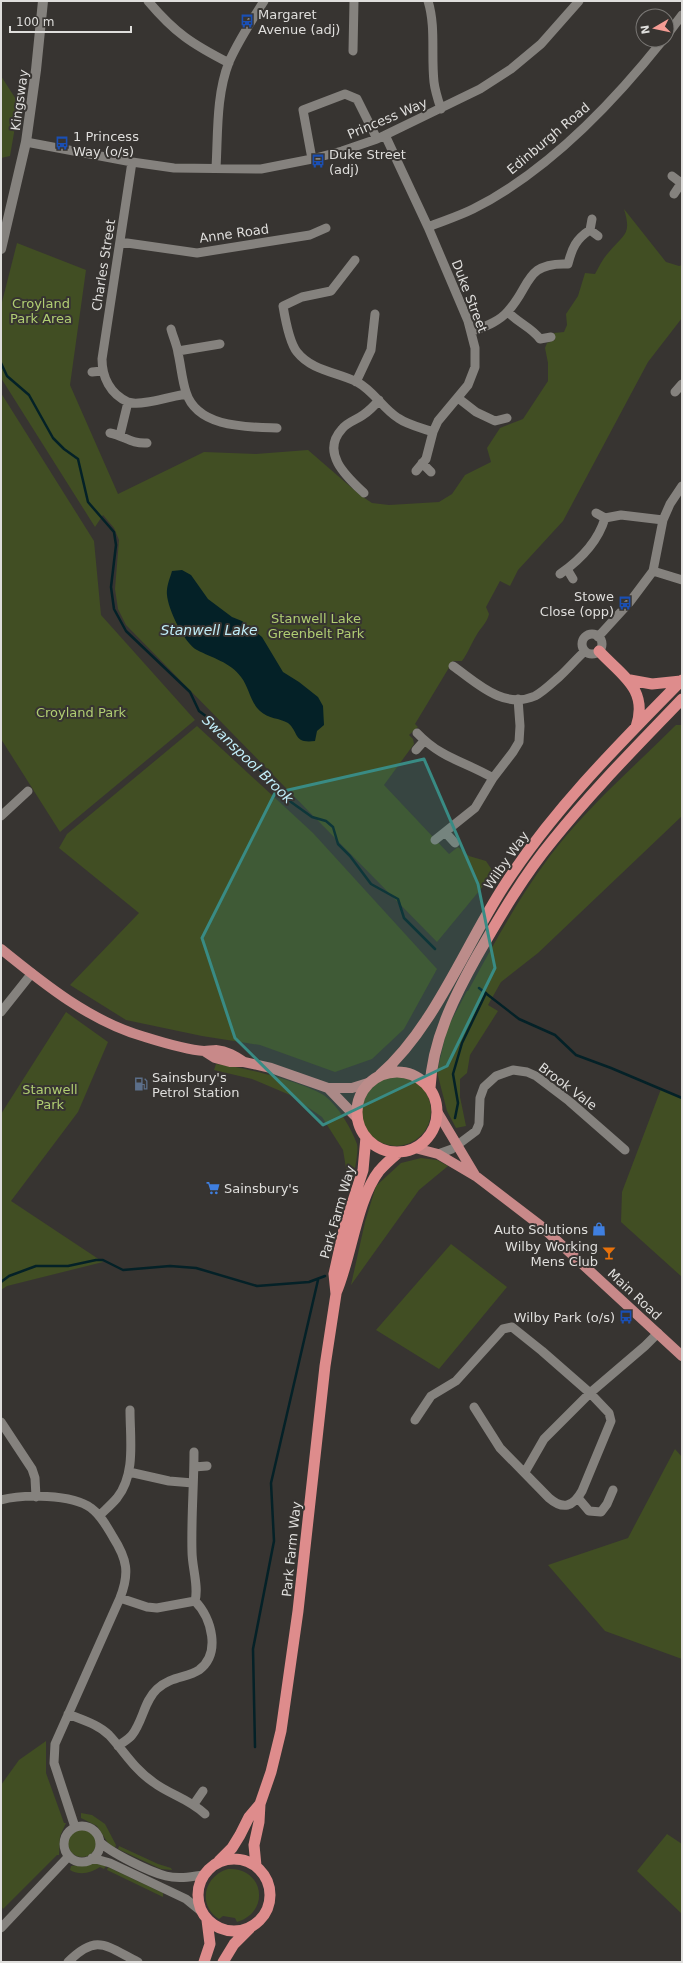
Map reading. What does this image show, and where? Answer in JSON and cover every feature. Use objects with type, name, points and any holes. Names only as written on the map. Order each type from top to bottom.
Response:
[{"type":"highway","points":[[599,651],[630,680],[640,704],[640,715],[636,727]]},
{"type":"highway","points":[[630,680],[652,684],[682,681]]},
{"type":"highway","name":"Wilby Way","points":[[380,1075],[395,1062],[422,1025],[522,858],[556,816],[636,727],[682,681]]},
{"type":"highway","name":"Wilby Way","points":[[430,1088],[435,1052],[450,1011],[467,974],[513,896],[544,851],[574,815],[637,746],[682,700]]},
{"type":"highway","points":[[396,1071],[411,1074],[419,1077],[430,1088],[437,1104],[438,1113],[435,1127],[431,1134],[415,1148],[399,1152],[384,1150],[377,1147],[366,1137],[357,1118],[358,1103],[368,1083],[380,1075],[396,1071]]},
{"type":"highway","name":"Park Farm Way","points":[[256,1866],[254,1845],[259,1822],[260,1804],[271,1772],[286,1703],[298,1611],[326,1360],[336,1294],[334,1274],[344,1229],[363,1170],[366,1137]]},
{"type":"highway","name":"Park Farm Way","points":[[336,1294],[343,1278],[354,1234],[370,1187],[378,1172],[399,1152]]},
{"type":"highway","name":"Park Farm Way","points":[[218,1861],[232,1848],[249,1817],[260,1804]]},
{"type":"highway","points":[[204,1962],[210,1944],[197,1893],[203,1875],[218,1861],[228,1858],[238,1858],[256,1866],[263,1873],[268,1882],[270,1897],[266,1912],[260,1920],[234,1944],[223,1962]]},
{"type":"highway","points":[[204,1916],[215,1926],[228,1930],[243,1930],[252,1926]]},
{"type":"main road","points":[[1,949],[80,1007],[111,1025],[145,1037],[204,1051],[216,1050],[231,1053],[244,1062],[272,1068],[328,1088],[352,1088],[368,1083]]},
{"type":"main road","points":[[328,1088],[357,1118]]},
{"type":"main road","name":"Main Road","points":[[438,1113],[456,1146],[477,1177]]},
{"type":"main road","name":"Main Road","points":[[415,1148],[438,1154],[477,1177],[559,1242],[682,1356]]},
{"type":"street","name":"Kingsway","points":[[1,249],[26,142],[36,70],[43,1]]},
{"type":"street","points":[[148,1],[167,24],[194,45],[229,63]]},
{"type":"street","points":[[216,168],[220,99],[229,63],[249,24],[264,1]]},
{"type":"street","points":[[353,51],[354,1]]},
{"type":"street","points":[[428,1],[432,14],[433,26],[434,83],[441,109]]},
{"type":"street","name":"Princess Way","points":[[26,142],[132,162],[174,168],[261,169],[312,159],[342,151],[381,137],[480,89],[511,69],[541,44],[579,1]]},
{"type":"street","points":[[675,24],[682,15]]},
{"type":"street","name":"Edinburgh Road","points":[[428,227],[473,209],[511,186],[554,155],[627,85],[657,48]]},
{"type":"street","name":"Duke Street","points":[[312,159],[303,110],[345,94],[357,99],[381,137],[428,227],[468,320],[475,348],[475,367],[468,385],[445,412],[433,432],[426,459],[416,471]]},
{"type":"street","name":"Charles Street","points":[[102,371],[102,359],[132,162]]},
{"type":"street","points":[[672,176],[682,183],[674,194]]},
{"type":"street","points":[[471,332],[491,323],[508,312],[525,282],[534,272],[544,266],[557,263],[572,265],[574,244],[580,236],[590,230],[592,219]]},
{"type":"street","name":"Anne Road","points":[[120,242],[197,253],[310,235],[326,228]]},
{"type":"street","points":[[590,230],[598,236]]},
{"type":"street","points":[[355,260],[331,291],[302,297],[283,306],[287,326],[296,352],[307,361],[324,371],[356,382],[368,390],[399,419],[433,432]]},
{"type":"street","points":[[508,312],[516,321],[527,326],[540,343],[551,337]]},
{"type":"street","points":[[356,382],[371,350],[375,314]]},
{"type":"street","points":[[171,329],[178,351],[186,394],[198,412],[219,422],[254,427],[277,428]]},
{"type":"street","points":[[178,351],[220,344]]},
{"type":"street","points":[[92,372],[102,371],[106,382],[114,391],[128,402],[145,402],[186,394]]},
{"type":"street","points":[[675,392],[682,384]]},
{"type":"street","points":[[458,398],[495,426],[507,418]]},
{"type":"street","points":[[364,493],[344,474],[339,467],[333,451],[336,438],[342,428],[363,415],[379,400]]},
{"type":"street","points":[[120,435],[128,402]]},
{"type":"street","points":[[110,433],[120,435],[137,444],[147,443]]},
{"type":"street","points":[[422,463],[431,472]]},
{"type":"street","points":[[598,637],[629,604],[653,571],[663,520],[670,504],[682,486]]},
{"type":"street","points":[[596,512],[605,518],[621,515],[663,520]]},
{"type":"street","points":[[573,579],[563,571],[575,564],[589,548],[601,530],[605,518]]},
{"type":"street","points":[[653,571],[682,580]]},
{"type":"street","points":[[592,634],[598,637],[602,642],[599,651],[590,654],[585,651],[582,644],[585,637],[592,634]]},
{"type":"street","points":[[453,666],[486,690],[498,696],[518,699],[535,696],[560,676],[585,651]]},
{"type":"street","points":[[435,840],[475,808],[493,778],[518,742],[520,726],[518,699]]},
{"type":"street","points":[[418,734],[424,741],[445,756],[493,778]]},
{"type":"street","points":[[416,750],[424,741]]},
{"type":"street","points":[[1,816],[28,791]]},
{"type":"street","points":[[445,832],[455,843]]},
{"type":"street","points":[[1,1012],[32,973]]},
{"type":"street","name":"Brook Vale","points":[[438,1154],[456,1146],[473,1135],[478,1128],[480,1098],[487,1083],[501,1073],[520,1070],[532,1074],[550,1086],[625,1150]]},
{"type":"street","points":[[415,1420],[431,1396],[456,1381],[500,1332],[509,1327],[542,1351],[590,1393],[609,1413],[611,1421],[578,1498],[566,1506],[557,1505],[500,1448],[474,1407]]},
{"type":"street","points":[[525,1472],[550,1432],[590,1393],[658,1333]]},
{"type":"street","points":[[99,1516],[117,1498],[125,1485],[129,1472],[130,1410]]},
{"type":"street","points":[[1,1422],[32,1469],[35,1478],[36,1496]]},
{"type":"street","points":[[194,1452],[192,1569],[197,1591],[195,1601]]},
{"type":"street","points":[[194,1467],[208,1466]]},
{"type":"street","points":[[129,1472],[169,1481],[193,1483]]},
{"type":"street","points":[[578,1498],[589,1511],[601,1512],[607,1504],[613,1490]]},
{"type":"street","points":[[1,1500],[13,1497],[36,1496],[64,1498],[81,1502],[90,1507],[99,1516],[121,1550],[125,1560],[126,1581],[120,1598],[55,1744],[54,1758],[58,1778],[75,1828]]},
{"type":"street","points":[[120,1598],[147,1607],[157,1608],[195,1601]]},
{"type":"street","points":[[118,1746],[132,1735],[156,1689],[178,1677],[198,1670],[206,1663],[212,1648],[212,1638],[201,1607],[195,1601]]},
{"type":"street","points":[[68,1714],[100,1728],[118,1746],[137,1770],[154,1783],[194,1804],[205,1814]]},
{"type":"street","points":[[194,1804],[203,1791]]},
{"type":"street","points":[[203,1875],[186,1877],[165,1876],[109,1850],[100,1842],[96,1834],[89,1828],[75,1828],[68,1832],[65,1840],[65,1849],[69,1856],[80,1861],[92,1858],[110,1863],[178,1896],[204,1916]]},
{"type":"street","points":[[92,1858],[96,1854],[100,1842]]},
{"type":"street","points":[[1,1928],[69,1856]]},
{"type":"street","points":[[68,1962],[80,1950],[93,1944],[103,1945],[138,1962]]},
{"type":"highlighted area","points":[[424,759],[478,884],[495,968],[447,1066],[323,1125],[235,1038],[202,938],[275,793]]},
{"type":"green space","points":[[1,76],[19,104],[10,156],[1,158]]},
{"type":"green space","name":"Stanwell Lake Greenbelt Park","points":[[624,209],[666,262],[679,266],[682,265],[682,318],[648,362],[563,521],[518,570],[510,586],[500,581],[486,607],[489,614],[487,620],[474,639],[462,661],[453,661],[415,724],[418,727],[409,735],[413,739],[414,744],[384,785],[449,854],[458,847],[469,856],[486,861],[494,873],[437,942],[126,625],[118,609],[115,589],[119,540],[114,528],[103,515],[95,527],[1,378],[1,306],[17,243],[86,270],[70,385],[118,494],[204,452],[256,454],[308,450],[360,495],[372,503],[389,505],[439,502],[452,494],[465,475],[491,462],[487,448],[500,428],[523,419],[548,381],[548,363],[545,348],[547,343],[555,340],[554,333],[564,332],[567,325],[566,314],[578,296],[585,273],[595,274],[605,257],[625,234],[627,224]]},
{"type":"green space","name":"Croyland Park","points":[[1,393],[94,541],[101,615],[195,720],[60,832],[1,739]]},
{"type":"green space","points":[[676,725],[682,725],[682,816],[538,953],[501,982],[488,1005],[498,1011],[470,1055],[467,1073],[460,1079],[460,1097],[466,1126],[456,1128],[447,1111],[437,1072],[447,1029],[467,991],[532,881],[557,847],[599,800]]},
{"type":"green space","points":[[197,726],[313,833],[437,969],[404,1029],[372,1059],[335,1072],[260,1045],[202,1036],[126,1020],[70,985],[139,913],[59,848],[67,834]]},
{"type":"green space","name":"Stanwell Park","points":[[66,1012],[108,1042],[78,1112],[11,1201],[103,1262],[7,1286],[1,1290],[1,1114]]},
{"type":"green space","points":[[216,1064],[227,1065],[272,1076],[303,1086],[325,1096],[344,1118],[357,1144],[357,1157],[353,1181],[347,1174],[343,1150],[322,1117],[290,1095],[252,1079],[214,1070]]},
{"type":"green space","points":[[396,1076],[409,1079],[421,1086],[428,1098],[431,1111],[428,1124],[421,1136],[409,1143],[396,1146],[383,1143],[371,1136],[364,1124],[361,1111],[364,1098],[371,1086],[383,1079]]},
{"type":"green space","points":[[661,1089],[682,1098],[682,1277],[621,1222],[622,1192]]},
{"type":"green space","points":[[421,1158],[437,1160],[448,1166],[419,1190],[351,1285],[365,1222],[376,1186],[401,1163]]},
{"type":"green space","points":[[451,1244],[507,1287],[439,1369],[376,1330]]},
{"type":"green space","points":[[675,1449],[682,1457],[682,1659],[605,1631],[548,1565],[628,1538]]},
{"type":"green space","points":[[46,1741],[46,1773],[64,1823],[66,1823],[60,1836],[59,1855],[57,1855],[3,1909],[1,1905],[1,1785],[19,1760]]},
{"type":"green space","points":[[81,1813],[92,1815],[105,1824],[116,1845],[115,1848],[108,1843],[97,1826],[81,1818]]},
{"type":"green space","points":[[82,1829],[92,1833],[96,1843],[92,1853],[82,1857],[72,1853],[68,1843],[72,1833]]},
{"type":"green space","points":[[667,1834],[682,1844],[682,1914],[637,1871]]},
{"type":"green space","points":[[119,1846],[158,1864],[171,1868],[172,1870],[161,1869],[118,1849]]},
{"type":"green space","points":[[94,1863],[106,1866],[104,1869],[100,1867],[85,1873],[78,1873],[70,1870],[71,1866]]},
{"type":"green space","points":[[108,1867],[163,1893],[163,1897],[107,1870]]},
{"type":"green space","points":[[228,1869],[240,1870],[249,1875],[256,1882],[259,1891],[259,1900],[255,1909],[248,1917],[237,1922],[235,1918],[223,1916],[219,1919],[212,1913],[206,1899],[206,1891],[213,1878]]},
{"type":"water","name":"Stanwell Lake","points":[[182,570],[191,575],[208,599],[232,617],[242,621],[262,637],[283,672],[318,697],[323,706],[324,725],[317,731],[315,741],[303,741],[297,736],[288,723],[263,714],[254,703],[244,681],[237,672],[226,664],[197,650],[187,640],[170,609],[167,595],[172,571]]},
{"type":"waterway","name":"Swanspool Brook","points":[[1,363],[7,376],[29,395],[53,438],[64,449],[78,459],[88,502],[114,532],[116,545],[111,587],[114,609],[126,631],[190,692],[199,711],[215,723],[291,802],[312,817],[326,821],[333,827],[338,844],[350,856],[371,884],[398,899],[404,918],[435,949]]},
{"type":"waterway","name":"Swanspool Brook","points":[[479,988],[519,1019],[555,1035],[576,1055],[682,1098]]},
{"type":"waterway","points":[[455,1118],[458,1103],[453,1074],[462,1043],[486,993]]},
{"type":"waterway","points":[[1,1282],[9,1276],[36,1266],[68,1266],[96,1260],[103,1260],[123,1270],[170,1266],[196,1268],[257,1286],[309,1282],[325,1276]]},
{"type":"waterway","points":[[255,1747],[253,1649],[274,1541],[271,1483],[318,1280]]},
{"type":"place","name":"Margaret Avenue (adj)","points":[[247,21]]},
{"type":"place","name":"1 Princess Way (o/s)","points":[[62,143]]},
{"type":"place","name":"Duke Street (adj)","points":[[318,161]]},
{"type":"place","name":"Stowe Close (opp)","points":[[625,603]]},
{"type":"place","name":"Sainsbury's Petrol Station","points":[[141,1084]]},
{"type":"place","name":"Sainsbury's","points":[[213,1188]]},
{"type":"place","name":"Auto Solutions","points":[[599,1229]]},
{"type":"place","name":"Wilby Working Mens Club","points":[[609,1253]]},
{"type":"place","name":"Wilby Park (o/s)","points":[[626,1317]]},
{"type":"park label","name":"Croyland Park Area","points":[[41,310]]}]
